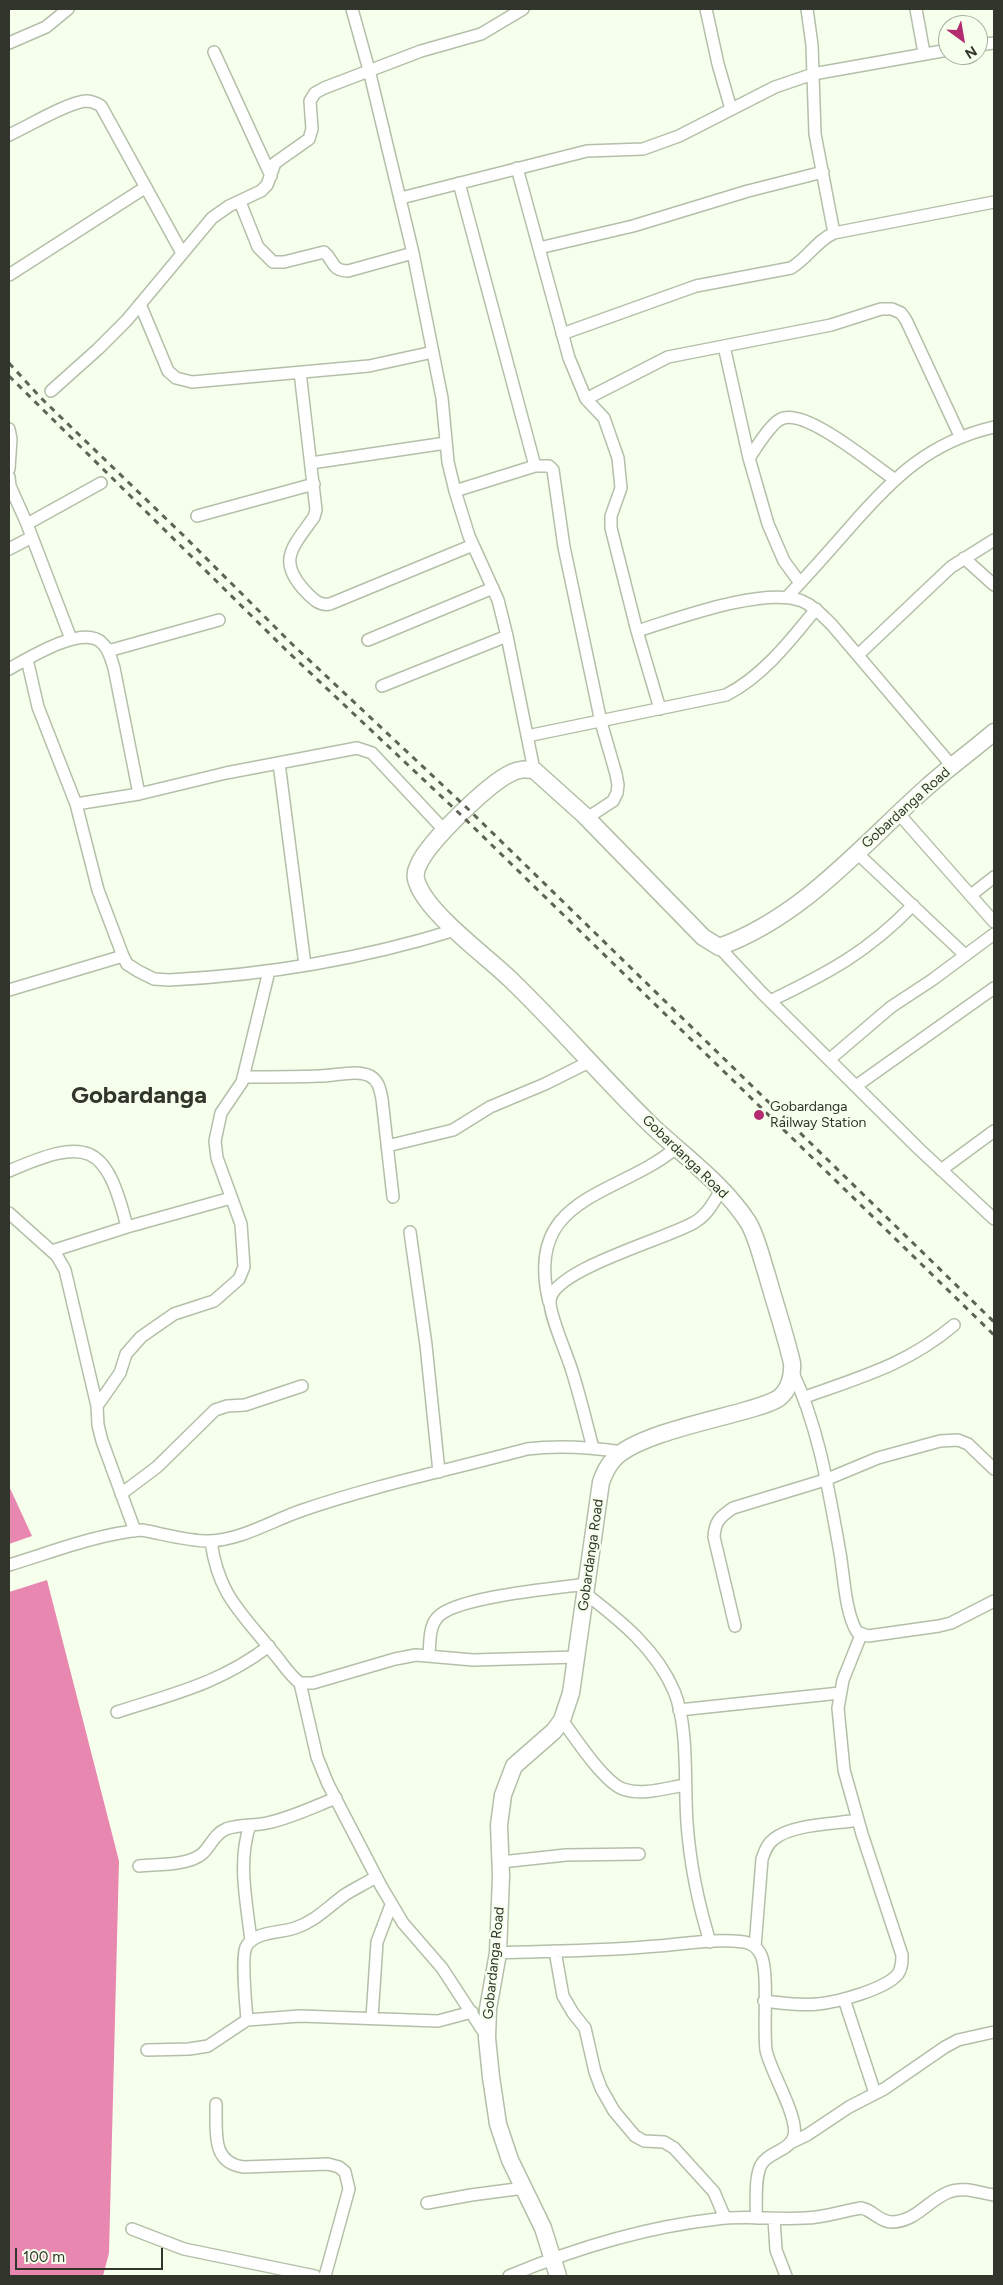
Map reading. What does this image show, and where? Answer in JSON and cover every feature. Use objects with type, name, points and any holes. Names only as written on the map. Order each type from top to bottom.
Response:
[{"type":"main road","name":"Gobardanga Road","points":[[719,947],[759,929],[816,890],[952,766],[994,732]]},
{"type":"main road","name":"Gobardanga Road","points":[[534,770],[523,769],[512,773],[497,782],[467,808],[422,857],[417,867],[416,878],[424,896],[455,930],[545,1012],[648,1122],[693,1161],[740,1212],[753,1234],[784,1334],[792,1371],[786,1390],[771,1402],[685,1427],[637,1444],[622,1452],[611,1463],[601,1482],[571,1694],[562,1720],[554,1731],[514,1766],[508,1777],[503,1795],[499,1825],[498,1953],[488,2009],[487,2038],[498,2124],[510,2160],[543,2228],[558,2276]]},
{"type":"main road","points":[[534,770],[588,818],[704,937],[719,947]]},
{"type":"street","points":[[9,43],[46,27],[68,9]]},
{"type":"street","points":[[352,9],[369,70],[413,253],[442,398],[446,443],[455,491],[473,545],[492,588],[508,636],[534,770]]},
{"type":"street","points":[[51,391],[109,338],[212,218],[261,191],[267,185],[275,163],[310,139],[312,129],[310,101],[315,93],[369,70],[444,44],[481,34],[522,9]]},
{"type":"street","points":[[706,9],[718,64],[731,109]]},
{"type":"street","points":[[807,9],[810,21],[815,134],[834,233]]},
{"type":"street","points":[[916,9],[924,54]]},
{"type":"street","points":[[214,52],[271,176]]},
{"type":"street","points":[[400,198],[587,151],[643,149],[679,136],[775,87],[813,74],[938,52]]},
{"type":"street","points":[[9,136],[69,106],[85,101],[94,102],[101,106],[182,253]]},
{"type":"street","points":[[517,168],[562,334],[576,377],[586,399],[604,418],[618,458],[621,488],[611,516],[612,528],[637,631],[660,709]]},
{"type":"street","points":[[539,248],[633,226],[748,191],[823,172]]},
{"type":"street","points":[[459,183],[535,466]]},
{"type":"street","points":[[9,275],[146,187]]},
{"type":"street","points":[[240,202],[258,248],[273,262],[284,262],[324,252],[335,268],[340,271],[348,271],[413,253]]},
{"type":"street","points":[[562,334],[711,282],[791,268],[801,263],[824,238],[834,233],[994,202]]},
{"type":"street","points":[[140,304],[168,371],[176,378],[192,382],[369,366],[433,352]]},
{"type":"street","points":[[586,399],[668,357],[831,325],[881,310],[892,310],[901,313],[906,320],[960,436]]},
{"type":"street","points":[[724,346],[749,458],[776,544],[800,584]]},
{"type":"street","points":[[300,372],[316,510],[314,517],[292,551],[289,567],[297,582],[320,604],[330,604],[473,545]]},
{"type":"street","points":[[749,458],[776,422],[791,416],[821,430],[894,480]]},
{"type":"street","points":[[787,597],[894,480],[921,457],[960,436],[994,427]]},
{"type":"street","points":[[9,429],[11,439],[9,469]]},
{"type":"street","points":[[311,463],[446,443]]},
{"type":"street","points":[[455,491],[535,466],[550,466],[556,476],[564,548],[601,722],[616,774],[617,793],[613,801],[588,818]]},
{"type":"street","points":[[9,477],[10,486],[27,524],[71,639]]},
{"type":"street","points":[[27,524],[101,484]]},
{"type":"street","points":[[197,516],[314,484]]},
{"type":"street","points":[[9,549],[32,537]]},
{"type":"street","points":[[858,655],[934,581],[964,558],[994,540]]},
{"type":"street","points":[[964,558],[994,585]]},
{"type":"street","points":[[368,640],[492,588]]},
{"type":"street","points":[[637,631],[712,608],[765,598],[787,597],[802,601],[816,609],[832,625],[952,766]]},
{"type":"street","points":[[527,736],[726,695],[744,685],[782,649],[816,609]]},
{"type":"street","points":[[108,651],[219,620]]},
{"type":"street","points":[[9,669],[27,658],[71,639],[84,636],[94,637],[102,643],[108,651],[114,668],[139,794]]},
{"type":"street","points":[[382,686],[508,636]]},
{"type":"street","points":[[27,658],[38,707],[76,804],[98,890],[127,964],[154,979],[202,978],[269,972],[405,944],[455,930]]},
{"type":"street","points":[[76,804],[139,794],[338,750],[357,748],[372,753],[445,831]]},
{"type":"street","points":[[279,763],[305,965]]},
{"type":"street","points":[[899,814],[994,922]]},
{"type":"street","points":[[857,853],[965,955]]},
{"type":"street","points":[[971,895],[994,877]]},
{"type":"street","points":[[770,1001],[834,969],[859,953],[888,931],[913,905]]},
{"type":"street","points":[[830,1059],[891,1007],[932,980],[994,934]]},
{"type":"street","points":[[719,947],[770,1001],[941,1170],[994,1219]]},
{"type":"street","points":[[9,990],[123,956]]},
{"type":"street","points":[[97,1406],[120,1373],[126,1354],[141,1337],[174,1314],[214,1301],[239,1279],[244,1268],[243,1235],[217,1158],[215,1141],[221,1112],[234,1096],[243,1077],[269,972]]},
{"type":"street","points":[[856,1086],[994,988]]},
{"type":"street","points":[[387,1146],[453,1130],[490,1107],[545,1084],[591,1061]]},
{"type":"street","points":[[243,1077],[322,1076],[360,1073],[369,1075],[378,1084],[393,1197]]},
{"type":"street","points":[[941,1170],[994,1131]]},
{"type":"street","points":[[593,1448],[572,1371],[550,1302],[543,1268],[545,1253],[559,1224],[584,1200],[655,1162],[676,1148]]},
{"type":"street","points":[[9,1171],[57,1152],[71,1150],[88,1153],[101,1162],[118,1191],[127,1227]]},
{"type":"street","points":[[550,1302],[551,1295],[557,1286],[567,1279],[609,1257],[673,1234],[696,1222],[711,1207],[721,1190]]},
{"type":"street","points":[[52,1251],[127,1227],[231,1198]]},
{"type":"street","points":[[9,1213],[52,1251],[65,1270],[97,1406],[98,1424],[102,1441],[135,1531]]},
{"type":"street","points":[[410,1232],[426,1345],[439,1472]]},
{"type":"street","points":[[805,1397],[902,1362],[938,1339],[954,1325]]},
{"type":"street","points":[[792,1371],[810,1410],[853,1625],[861,1635],[868,1636],[951,1623],[994,1601]]},
{"type":"street","points":[[121,1494],[157,1467],[215,1410],[227,1406],[245,1404],[302,1386]]},
{"type":"street","points":[[735,1626],[714,1537],[715,1525],[720,1516],[732,1508],[825,1480],[878,1458],[913,1448],[958,1440],[968,1444],[994,1469]]},
{"type":"street","points":[[9,1565],[99,1538],[135,1531],[211,1541],[250,1531],[302,1510],[527,1449],[553,1446],[622,1452]]},
{"type":"street","points":[[211,1541],[217,1573],[226,1595],[300,1683],[317,1757],[391,1905],[414,1936],[442,1968],[487,2038]]},
{"type":"street","points":[[429,1655],[432,1627],[435,1620],[449,1609],[495,1597],[586,1589],[641,1641],[667,1678],[674,1691],[679,1710],[684,1741],[685,1785],[692,1866],[696,1890],[710,1942]]},
{"type":"street","points":[[764,2002],[818,2004],[844,1999],[880,1986],[897,1975],[901,1967],[902,1955],[858,1820],[844,1770],[838,1708],[848,1664],[861,1635]]},
{"type":"street","points":[[117,1712],[216,1680],[240,1667],[269,1646]]},
{"type":"street","points":[[300,1683],[313,1683],[395,1659],[429,1655],[473,1660],[577,1657]]},
{"type":"street","points":[[679,1710],[840,1693]]},
{"type":"street","points":[[562,1720],[595,1763],[613,1783],[623,1789],[643,1792],[685,1785]]},
{"type":"street","points":[[139,1866],[196,1857],[202,1854],[221,1832],[228,1828],[284,1818],[336,1798]]},
{"type":"street","points":[[755,1947],[762,1859],[766,1848],[772,1840],[781,1834],[798,1829],[858,1820]]},
{"type":"street","points":[[246,2020],[245,1952],[251,1941],[243,1864],[245,1844],[250,1825]]},
{"type":"street","points":[[500,1862],[566,1855],[640,1854]]},
{"type":"street","points":[[251,1941],[268,1934],[305,1924],[346,1895],[376,1877]]},
{"type":"street","points":[[372,2018],[377,1942],[391,1905]]},
{"type":"street","points":[[498,1953],[710,1942],[746,1942],[755,1947],[761,1956],[767,2055],[794,2128],[794,2135],[790,2143]]},
{"type":"street","points":[[555,1951],[563,1996],[573,2014],[585,2028],[595,2072],[601,2088],[614,2111],[635,2136],[644,2140],[664,2142],[674,2148],[714,2192],[725,2218]]},
{"type":"street","points":[[844,1999],[876,2093]]},
{"type":"street","points":[[147,2050],[195,2049],[208,2046],[246,2020],[300,2016],[438,2022],[472,2012]]},
{"type":"street","points":[[756,2218],[760,2166],[768,2157],[807,2135],[849,2107],[876,2093],[945,2046],[958,2040],[994,2032]]},
{"type":"street","points":[[216,2104],[218,2148],[226,2161],[235,2166],[317,2163],[339,2167],[346,2172],[350,2189],[324,2276]]},
{"type":"street","points":[[427,2203],[524,2188]]},
{"type":"street","points":[[509,2276],[553,2258],[629,2234],[725,2218],[774,2219],[821,2217],[861,2208],[866,2209],[882,2221],[894,2222],[916,2215],[949,2192],[969,2190],[994,2195]]},
{"type":"street","points":[[774,2219],[776,2250],[786,2276]]},
{"type":"street","points":[[132,2229],[184,2249],[314,2276]]},
{"type":"shaded area","points":[[9,1486],[32,1536],[9,1544]]},
{"type":"shaded area","points":[[47,1580],[119,1861],[109,2253],[103,2276],[9,2276],[9,1592]]},
{"type":"railway","points":[[9,363],[40,397],[184,536],[292,644],[467,808],[994,1322]]},
{"type":"railway","points":[[9,376],[286,650],[460,814],[994,1335]]},
{"type":"place","name":"Gobardanga Railway Station","points":[[759,1115]]},
{"type":"district","name":"Gobardanga","points":[[139,1096]]}]
